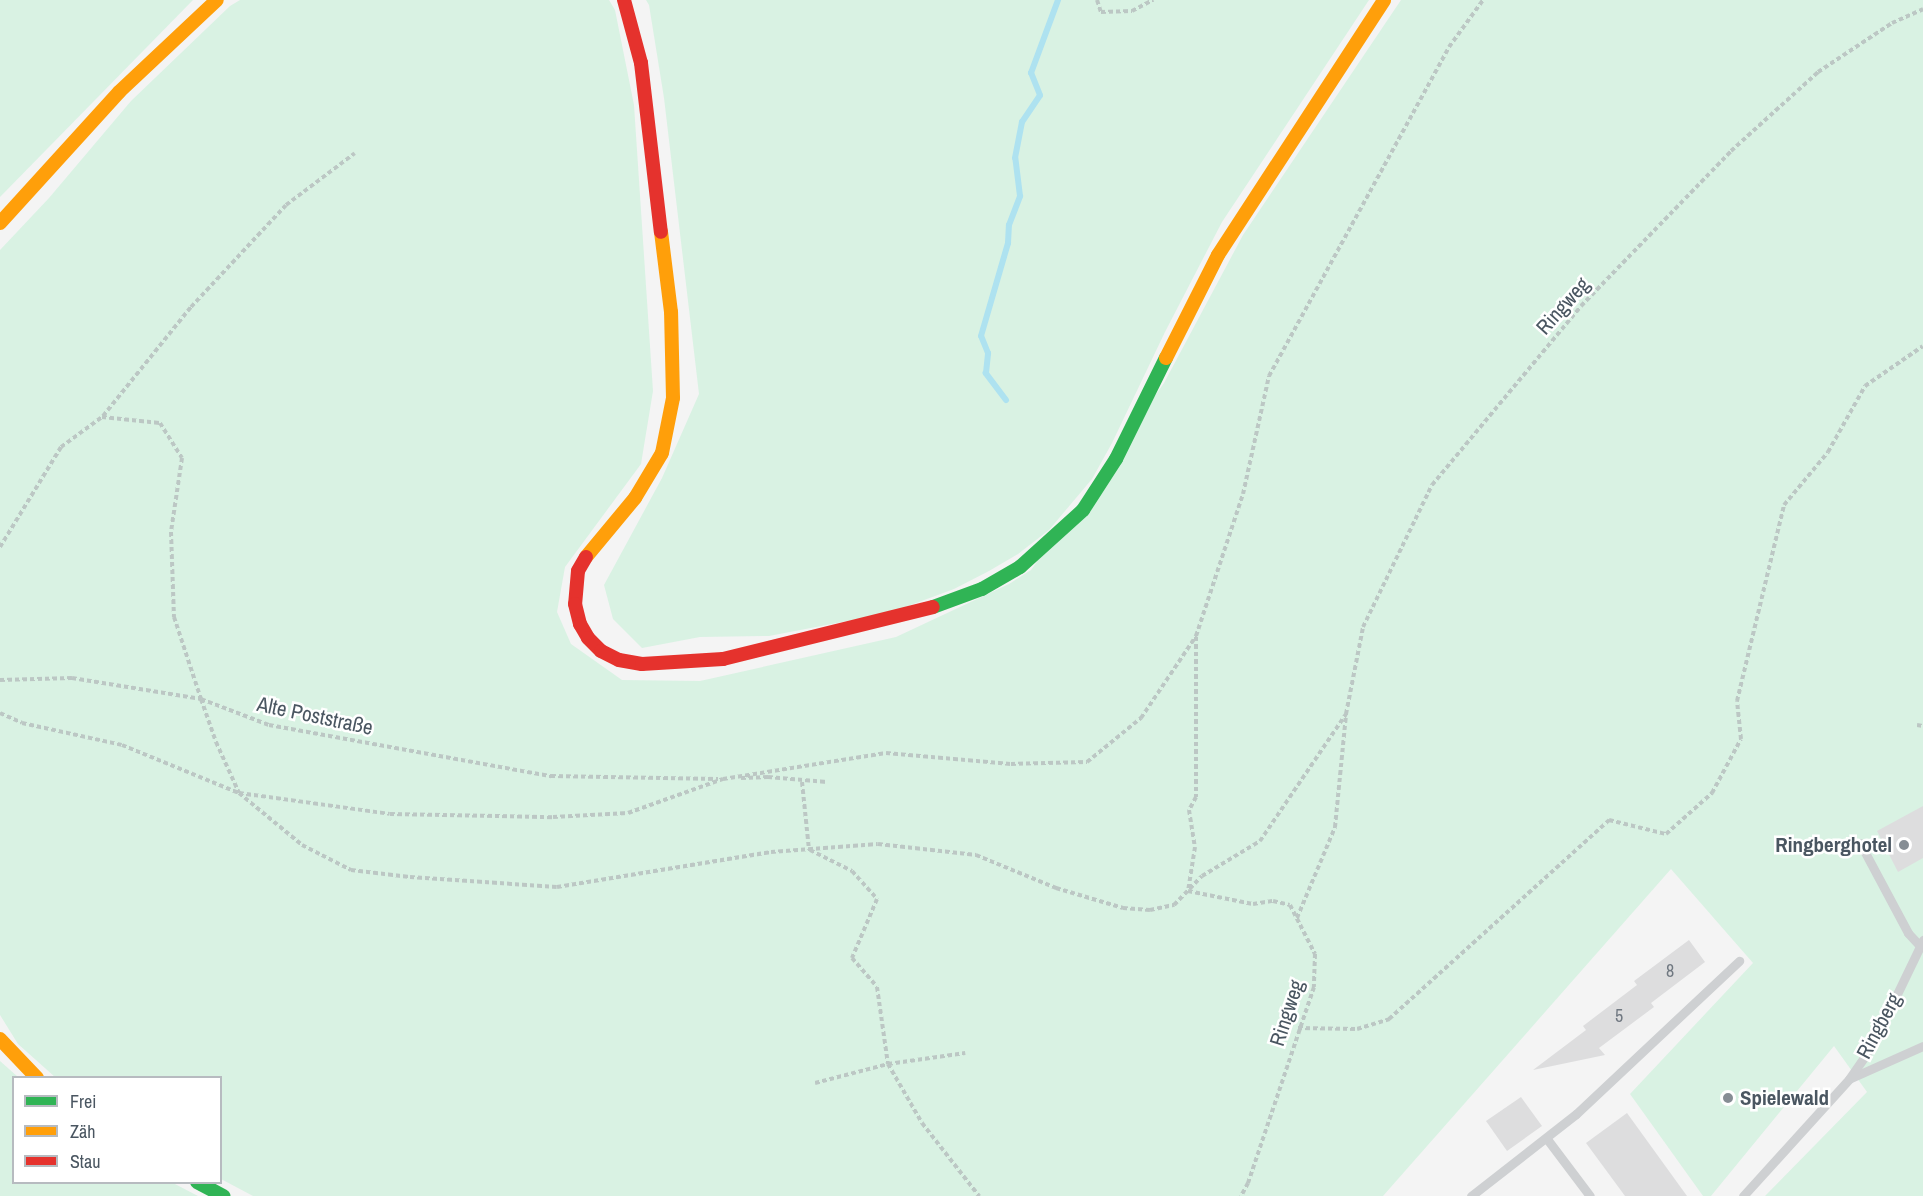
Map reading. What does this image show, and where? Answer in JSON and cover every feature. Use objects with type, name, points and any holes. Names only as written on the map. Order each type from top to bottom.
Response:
[{"type":"main road","points":[[0,224],[119,92],[217,0]]},
{"type":"main road","points":[[624,0],[641,63],[671,312],[673,398],[662,453],[635,498],[588,553],[578,571],[574,604],[580,624],[588,638],[601,651],[619,660],[642,664],[723,659],[903,616],[982,589],[1020,567],[1043,549],[1083,510],[1095,493],[1116,459],[1218,255],[1384,0]]},
{"type":"main road","points":[[0,1039],[36,1076]]},
{"type":"main road","points":[[201,1184],[223,1196]]},
{"type":"lane","points":[[1860,843],[1908,933],[1922,943]]},
{"type":"lane","name":"Ringberg","points":[[1743,1196],[1849,1079],[1872,1046],[1922,943]]},
{"type":"lane","points":[[1471,1196],[1547,1139],[1739,961]]},
{"type":"lane","name":"Ringberg","points":[[1849,1079],[1923,1046]]},
{"type":"lane","points":[[1547,1139],[1590,1196]]},
{"type":"path","points":[[1096,0],[1101,12],[1132,11],[1153,0]]},
{"type":"path","name":"Ringweg","points":[[1297,918],[1335,827],[1346,714],[1363,627],[1432,485],[1581,306],[1731,151],[1818,72],[1892,23],[1923,9]]},
{"type":"path","points":[[0,547],[61,447],[102,417],[191,307],[286,205],[355,153]]},
{"type":"path","points":[[1298,1028],[1358,1029],[1389,1019],[1609,820],[1666,834],[1712,793],[1741,739],[1737,701],[1784,505],[1828,452],[1865,386],[1923,346]]},
{"type":"path","points":[[102,417],[160,423],[182,458],[171,532],[174,617],[216,742],[238,794],[302,845],[351,870],[410,877],[557,887],[771,852],[878,844],[976,855],[1056,888],[1124,908],[1150,910],[1174,905],[1202,876],[1260,841],[1346,714]]},
{"type":"path","points":[[1188,891],[1196,847],[1189,810],[1196,797],[1196,636]]},
{"type":"path","name":"Alte Poststraße","points":[[0,680],[72,678],[201,699],[269,725],[551,776],[768,777],[802,782],[826,782]]},
{"type":"path","points":[[1917,725],[1923,726]]},
{"type":"path","points":[[802,782],[809,850]]},
{"type":"path","points":[[809,850],[852,872],[877,899],[852,958],[877,987],[888,1064],[922,1123],[979,1196]]},
{"type":"path","name":"Ringweg","points":[[1188,891],[1253,904],[1273,901],[1290,905],[1315,954],[1314,987],[1298,1028],[1248,1183],[1241,1196]]},
{"type":"path","points":[[815,1083],[888,1064],[965,1053]]},
{"type":"green space","points":[[0,0],[193,0],[0,197]]},
{"type":"green space","points":[[240,0],[609,0],[615,10],[634,105],[653,391],[641,464],[565,567],[557,612],[571,644],[622,680],[700,681],[896,637],[1009,584],[1031,570],[1164,383],[1243,235],[1401,0],[1923,0],[1923,1196],[1765,1196],[1867,1092],[1834,1046],[1711,1196],[1703,1196],[1630,1094],[1753,963],[1671,869],[1383,1196],[253,1196],[222,1180],[222,1076],[54,1076],[18,1044],[0,1015],[0,250],[49,198],[131,101],[230,6]]},
{"type":"green space","points":[[646,0],[1369,0],[1222,222],[1092,479],[1049,530],[1018,554],[989,571],[954,589],[889,613],[769,636],[700,637],[642,648],[613,619],[604,585],[662,478],[699,394],[664,98],[649,5]]},
{"type":"green space","points":[[0,1061],[17,1076],[12,1076],[12,1184],[175,1184],[198,1196],[0,1196]]},
{"type":"building","name":"Ringberghotel","points":[[1923,806],[1923,858],[1898,872],[1877,831]]},
{"type":"building","points":[[1689,940],[1705,962],[1651,1003],[1654,1007],[1599,1048],[1605,1055],[1533,1070],[1586,1030],[1583,1026],[1637,985],[1634,981]]},
{"type":"building","points":[[1521,1097],[1542,1126],[1507,1151],[1486,1121]]},
{"type":"building","points":[[1627,1113],[1687,1196],[1625,1196],[1586,1143]]},
{"type":"waterway","points":[[1006,400],[986,373],[988,353],[981,336],[1008,243],[1009,225],[1020,196],[1015,158],[1022,122],[1040,95],[1031,73],[1058,0]]},
{"type":"traffic: fast","points":[[933,607],[982,589],[1020,567],[1083,510],[1116,459],[1166,358]]},
{"type":"traffic: fast","points":[[201,1184],[223,1196]]},
{"type":"traffic: slow","points":[[0,223],[119,92],[217,0]]},
{"type":"traffic: slow","points":[[1166,358],[1218,255],[1384,0]]},
{"type":"traffic: slow","points":[[586,557],[635,498],[662,453],[673,398],[671,312],[661,232]]},
{"type":"traffic: slow","points":[[0,1039],[35,1076]]},
{"type":"traffic: jam","points":[[624,0],[641,63],[661,232]]},
{"type":"traffic: jam","points":[[586,557],[578,571],[575,604],[580,624],[588,638],[601,651],[619,660],[642,664],[723,659],[933,607]]},
{"type":"place","name":"Ringberghotel","points":[[1904,845]]},
{"type":"place","name":"Spielewald","points":[[1728,1098]]}]
